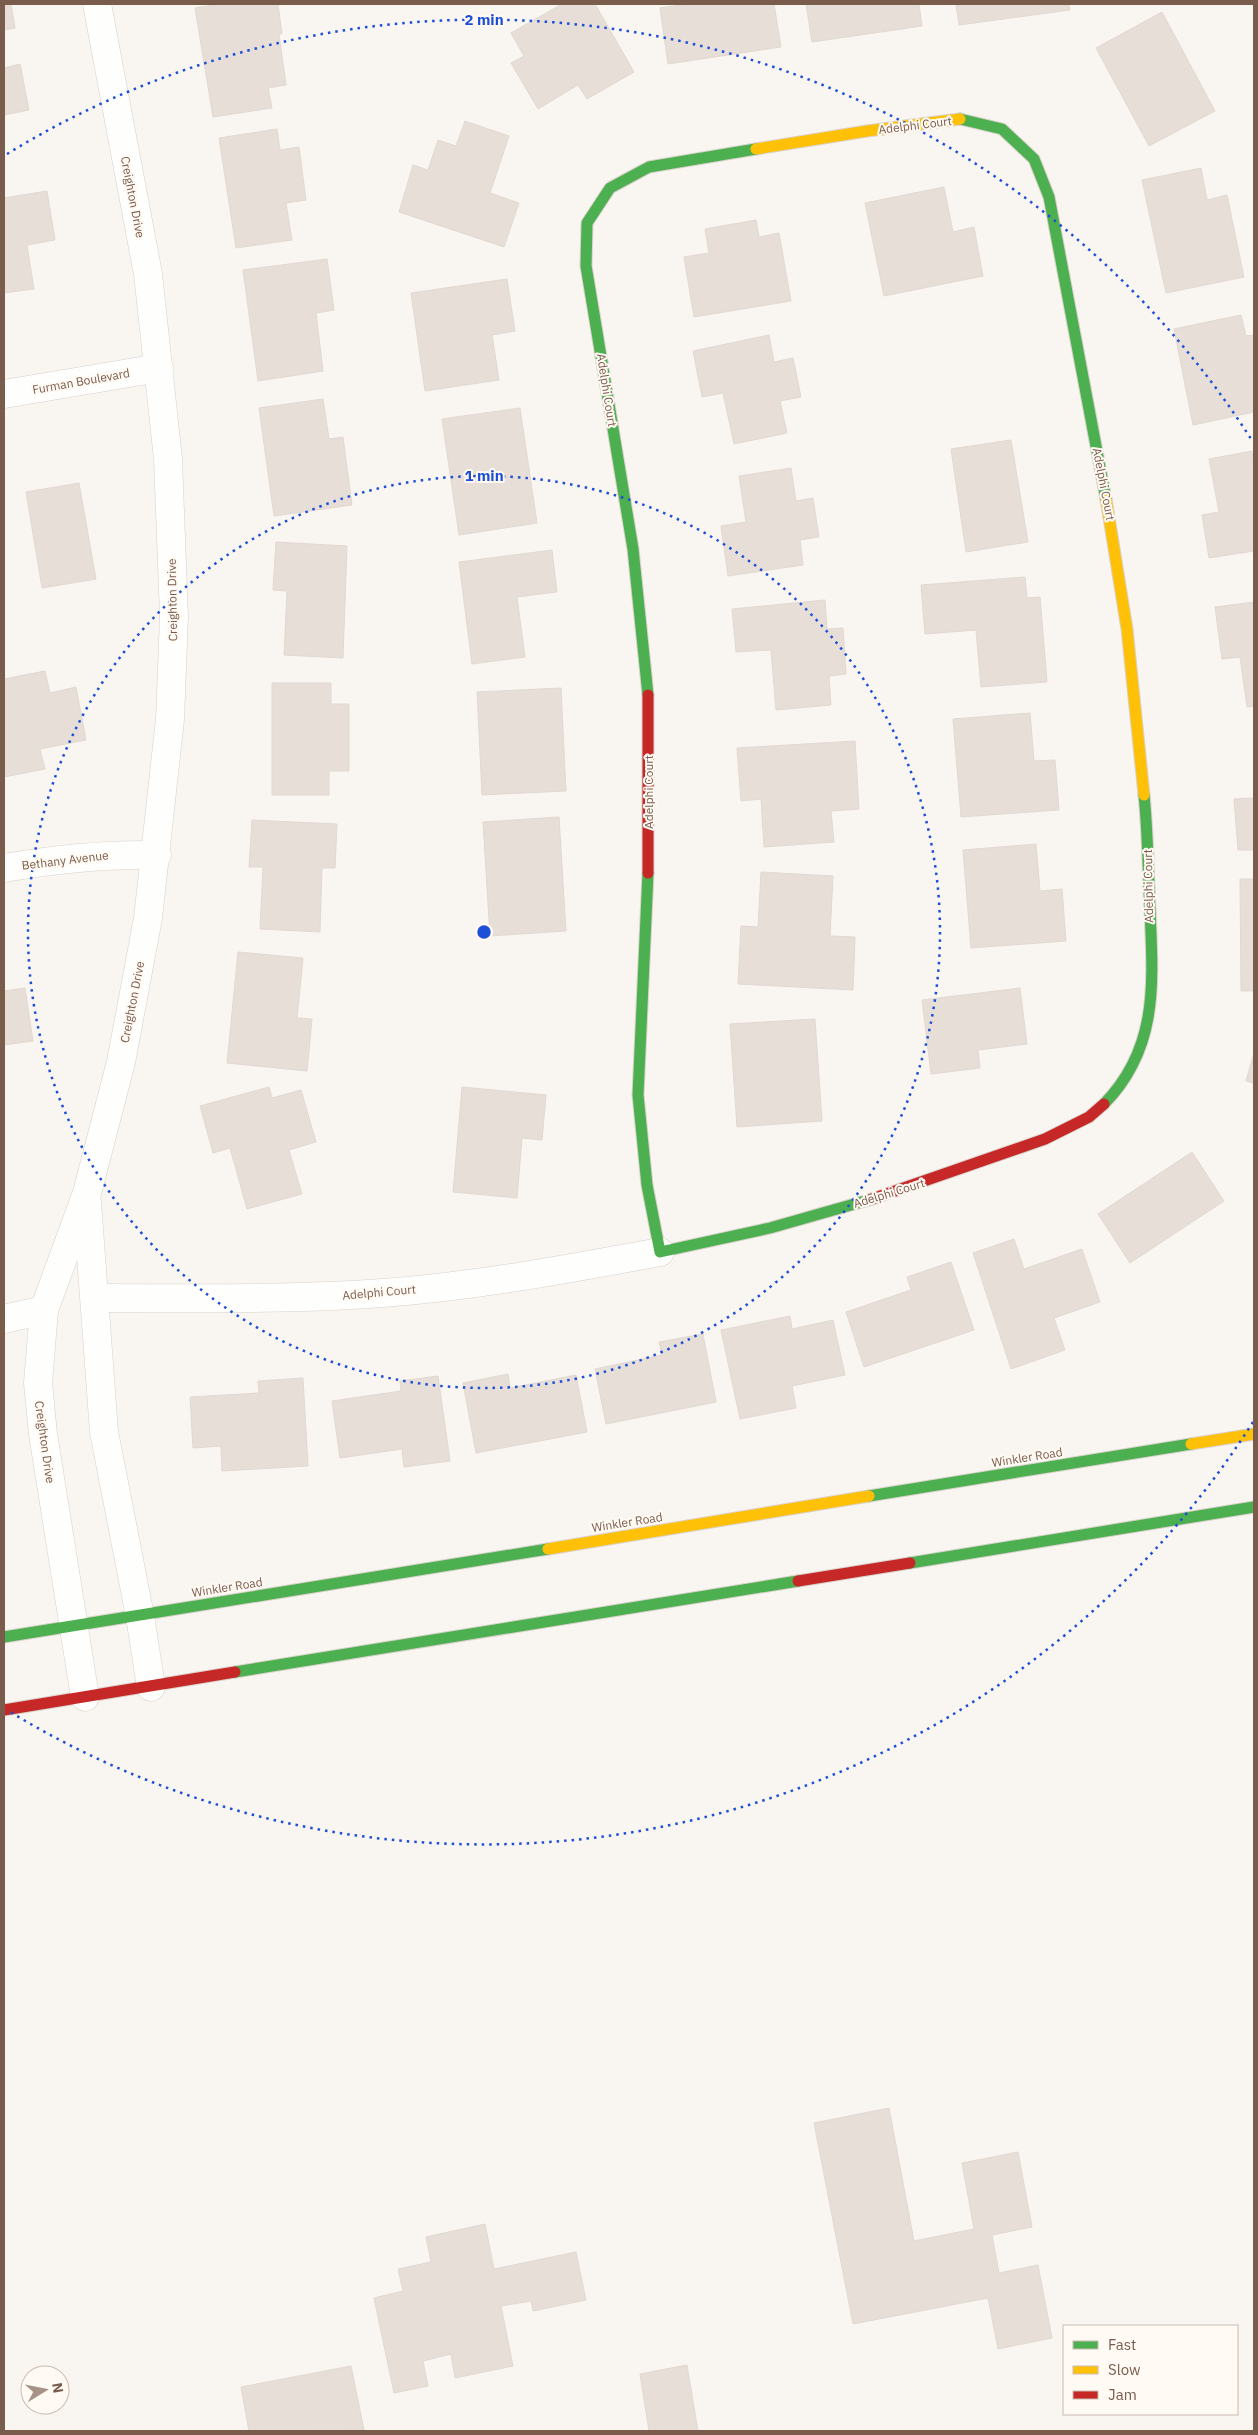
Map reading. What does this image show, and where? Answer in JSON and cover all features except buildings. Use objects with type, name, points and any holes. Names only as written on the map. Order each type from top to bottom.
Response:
[{"type":"street","name":"Creighton Drive","points":[[85,1697],[43,1434],[38,1383],[44,1310],[87,1193],[121,1062],[148,918],[157,855],[170,719],[174,617],[168,459],[148,274],[97,4]]},
{"type":"street","name":"Adelphi Court","points":[[96,1298],[286,1298],[384,1293],[523,1277],[660,1252],[771,1228],[899,1191],[1018,1149],[1060,1132],[1096,1112],[1127,1079],[1144,1039],[1151,993],[1148,850],[1137,711],[1114,540],[1049,197],[1034,159],[1002,129],[960,119],[866,131],[649,167],[610,188],[587,223],[586,266],[633,549],[648,687],[648,868],[638,1095],[647,1185],[660,1252]]},
{"type":"street","name":"Furman Boulevard","points":[[4,394],[159,368]]},
{"type":"street","name":"Bethany Avenue","points":[[4,868],[68,857],[110,854],[157,855]]},
{"type":"street","name":"Creighton Drive","points":[[87,1193],[96,1298],[104,1432],[140,1616],[151,1687]]},
{"type":"street","points":[[4,1319],[44,1310]]},
{"type":"street","name":"Winkler Road","points":[[4,1637],[1254,1434]]},
{"type":"street","points":[[4,1710],[1254,1507]]},
{"type":"traffic: fast","points":[[960,119],[1002,129],[1034,159],[1049,197],[1106,499]]},
{"type":"traffic: fast","points":[[648,695],[633,549],[586,266],[587,223],[610,188],[649,167],[756,149]]},
{"type":"traffic: fast","points":[[1104,1104],[1122,1083],[1135,1060],[1144,1037],[1149,1013],[1152,963],[1144,795]]},
{"type":"traffic: fast","points":[[648,873],[638,1095],[647,1185],[660,1252],[770,1228],[872,1199]]},
{"type":"traffic: fast","points":[[869,1496],[1191,1444]]},
{"type":"traffic: fast","points":[[910,1563],[1254,1507]]},
{"type":"traffic: fast","points":[[4,1637],[548,1549]]},
{"type":"traffic: fast","points":[[235,1672],[798,1581]]},
{"type":"traffic: slow","points":[[756,149],[867,131],[960,119]]},
{"type":"traffic: slow","points":[[1106,499],[1127,629],[1144,795]]},
{"type":"traffic: slow","points":[[1191,1444],[1254,1434]]},
{"type":"traffic: slow","points":[[548,1549],[869,1496]]},
{"type":"traffic: jam","points":[[648,695],[648,873]]},
{"type":"traffic: jam","points":[[872,1199],[1045,1139],[1089,1117],[1104,1104]]},
{"type":"traffic: jam","points":[[798,1581],[910,1563]]},
{"type":"traffic: jam","points":[[4,1710],[235,1672]]}]
